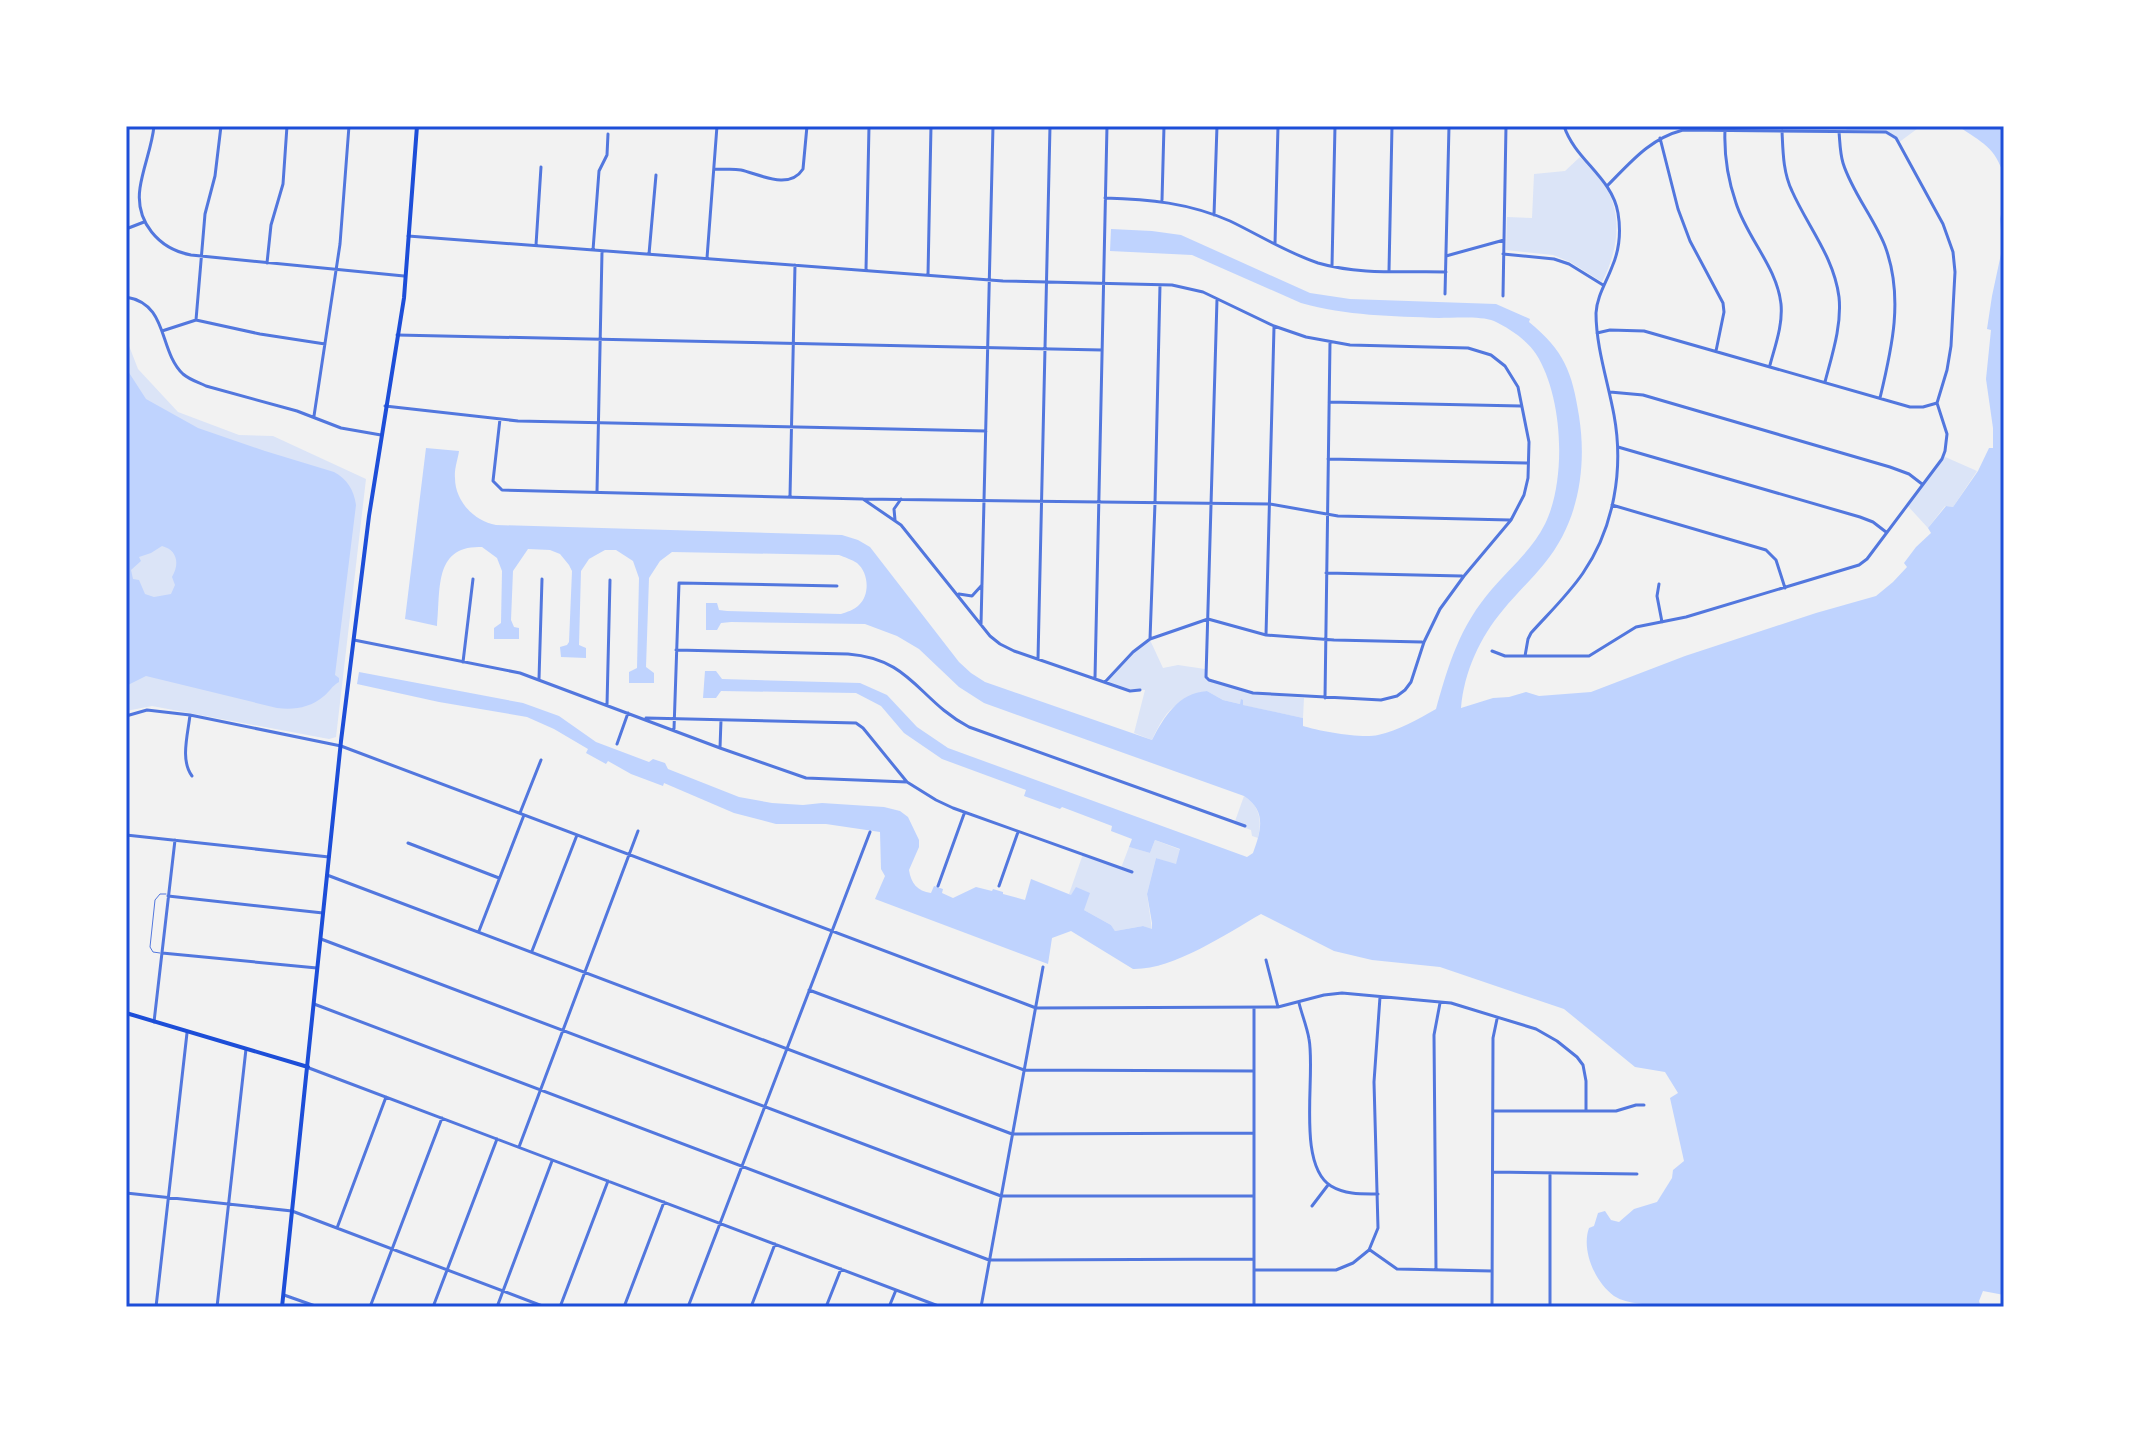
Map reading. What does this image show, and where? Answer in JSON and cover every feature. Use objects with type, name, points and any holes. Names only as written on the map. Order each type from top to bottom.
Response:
[{"type":"main road","points":[[282,1307],[341,746],[385,406],[406,277],[417,126]]},
{"type":"main road","points":[[127,1013],[308,1067]]},
{"type":"street","points":[[154,126],[140,203],[144,222],[154,236],[170,248],[185,254],[406,277]]},
{"type":"street","points":[[196,320],[205,214],[215,176],[221,126]]},
{"type":"street","points":[[267,263],[271,225],[283,184],[287,126]]},
{"type":"street","points":[[314,417],[337,270],[349,126]]},
{"type":"street","points":[[707,258],[717,126]]},
{"type":"street","points":[[714,169],[743,171],[759,177],[795,178],[803,169],[807,126]]},
{"type":"street","points":[[866,270],[869,126]]},
{"type":"street","points":[[928,275],[931,126]]},
{"type":"street","points":[[981,625],[993,126]]},
{"type":"street","points":[[1038,659],[1050,126]]},
{"type":"street","points":[[1095,678],[1107,126]]},
{"type":"street","points":[[1162,200],[1164,126]]},
{"type":"street","points":[[1214,215],[1217,126]]},
{"type":"street","points":[[1275,244],[1278,126]]},
{"type":"street","points":[[1332,266],[1335,126]]},
{"type":"street","points":[[1389,271],[1392,126]]},
{"type":"street","points":[[1445,294],[1449,126]]},
{"type":"street","points":[[1503,296],[1506,126]]},
{"type":"street","points":[[1525,656],[1531,633],[1571,589],[1593,557],[1604,532],[1616,485],[1618,447],[1597,333],[1597,305],[1613,266],[1619,235],[1618,213],[1607,186],[1571,142],[1564,126]]},
{"type":"street","points":[[1492,651],[1505,656],[1589,656],[1629,630],[1686,617],[1859,565],[1867,559],[1945,451],[1946,427],[1937,403],[1951,346],[1955,272],[1953,252],[1943,224],[1896,138],[1886,132],[1690,129],[1668,134],[1650,143],[1607,186]]},
{"type":"street","points":[[1725,130],[1725,149],[1736,204],[1775,280],[1781,304],[1781,321],[1770,366]]},
{"type":"street","points":[[1782,131],[1783,161],[1791,190],[1829,259],[1839,298],[1838,328],[1825,383]]},
{"type":"street","points":[[1839,132],[1844,166],[1885,246],[1895,290],[1893,345],[1880,398]]},
{"type":"street","points":[[593,250],[599,171],[607,155],[608,134]]},
{"type":"street","points":[[1660,138],[1686,230],[1723,303],[1716,351]]},
{"type":"street","points":[[536,245],[541,167]]},
{"type":"street","points":[[649,254],[656,175]]},
{"type":"street","points":[[1105,198],[1162,200],[1190,206],[1302,256],[1332,266],[1361,271],[1446,272]]},
{"type":"street","points":[[126,229],[144,222]]},
{"type":"street","points":[[408,236],[989,280],[1160,285],[1191,289],[1217,299],[1274,326],[1330,342],[1481,351],[1498,360],[1512,374],[1518,387],[1529,442],[1524,495],[1511,520],[1440,609],[1424,642],[1411,682],[1397,696],[1381,700],[1253,693],[1207,678],[1217,299]]},
{"type":"street","points":[[1446,256],[1504,240]]},
{"type":"street","points":[[597,492],[602,250]]},
{"type":"street","points":[[1503,254],[1554,259],[1569,264],[1603,285]]},
{"type":"street","points":[[790,496],[795,265]]},
{"type":"street","points":[[1150,639],[1160,285]]},
{"type":"street","points":[[126,297],[136,299],[157,318],[174,361],[191,380],[297,411],[341,428],[381,435]]},
{"type":"street","points":[[162,331],[196,320],[325,344]]},
{"type":"street","points":[[1266,635],[1274,326]]},
{"type":"street","points":[[1597,333],[1610,330],[1644,331],[1910,407],[1937,403]]},
{"type":"street","points":[[397,335],[1102,350]]},
{"type":"street","points":[[1325,698],[1330,342]]},
{"type":"street","points":[[1610,392],[1643,395],[1890,467],[1909,474],[1922,484]]},
{"type":"street","points":[[1329,402],[1522,406]]},
{"type":"street","points":[[385,406],[500,419],[986,431]]},
{"type":"street","points":[[500,419],[493,481],[502,490],[863,499],[1270,504],[1326,514],[1511,520]]},
{"type":"street","points":[[1618,447],[1860,517],[1886,532]]},
{"type":"street","points":[[1328,459],[1528,463]]},
{"type":"street","points":[[863,499],[895,520],[1000,644],[1130,691],[1140,690]]},
{"type":"street","points":[[895,520],[894,509],[901,499]]},
{"type":"street","points":[[1612,505],[1766,550],[1776,560],[1785,588]]},
{"type":"street","points":[[1326,573],[1464,576]]},
{"type":"street","points":[[463,662],[473,579]]},
{"type":"street","points":[[539,679],[542,579]]},
{"type":"street","points":[[607,705],[610,580]]},
{"type":"street","points":[[674,729],[679,583],[837,586]]},
{"type":"street","points":[[1659,584],[1657,596],[1662,622]]},
{"type":"street","points":[[956,593],[972,596],[982,585]]},
{"type":"street","points":[[1105,682],[1137,648],[1150,639],[1208,619],[1266,635],[1424,642]]},
{"type":"street","points":[[354,640],[520,673],[806,778],[907,782]]},
{"type":"street","points":[[676,650],[874,657],[903,672],[937,706],[969,727],[1245,826]]},
{"type":"street","points":[[126,716],[147,710],[190,715],[341,746],[1036,1008],[1278,1007],[1333,993],[1440,1001],[1545,1033],[1577,1057],[1585,1072],[1586,1111]]},
{"type":"street","points":[[617,744],[628,713]]},
{"type":"street","points":[[190,715],[185,760],[192,776]]},
{"type":"street","points":[[643,718],[856,723],[907,782],[936,800],[1132,872]]},
{"type":"street","points":[[720,748],[721,720]]},
{"type":"street","points":[[478,932],[541,760]]},
{"type":"street","points":[[938,886],[965,812]]},
{"type":"street","points":[[519,1147],[638,831]]},
{"type":"street","points":[[688,1307],[870,832]]},
{"type":"street","points":[[999,886],[1018,832]]},
{"type":"street","points":[[126,835],[329,857]]},
{"type":"street","points":[[532,952],[577,835]]},
{"type":"street","points":[[154,1022],[175,840]]},
{"type":"street","points":[[408,843],[499,878]]},
{"type":"street","points":[[327,875],[1012,1134],[1254,1133]]},
{"type":"street","points":[[168,895],[324,913]]},
{"type":"street","points":[[321,939],[1001,1196],[1254,1196]]},
{"type":"street","points":[[162,953],[318,968]]},
{"type":"street","points":[[1266,960],[1278,1007]]},
{"type":"street","points":[[981,1307],[1043,967]]},
{"type":"street","points":[[809,990],[1024,1070],[1254,1071]]},
{"type":"street","points":[[1254,1270],[1336,1270],[1353,1263],[1369,1250],[1378,1228],[1374,1082],[1380,997]]},
{"type":"street","points":[[1436,1270],[1434,1035],[1440,1001]]},
{"type":"street","points":[[1298,1002],[1310,1040],[1311,1152],[1317,1171],[1328,1185],[1348,1194],[1378,1194]]},
{"type":"street","points":[[314,1004],[989,1260],[1254,1259]]},
{"type":"street","points":[[1254,1008],[1254,1307]]},
{"type":"street","points":[[126,1024],[127,1013]]},
{"type":"street","points":[[1492,1307],[1493,1038],[1497,1018]]},
{"type":"street","points":[[156,1307],[187,1031]]},
{"type":"street","points":[[217,1307],[246,1049]]},
{"type":"street","points":[[308,1067],[941,1307]]},
{"type":"street","points":[[337,1228],[386,1097]]},
{"type":"street","points":[[1493,1111],[1616,1111],[1644,1105]]},
{"type":"street","points":[[370,1307],[442,1118]]},
{"type":"street","points":[[433,1307],[497,1139]]},
{"type":"street","points":[[497,1307],[553,1160]]},
{"type":"street","points":[[1493,1172],[1637,1174]]},
{"type":"street","points":[[1550,1174],[1550,1307]]},
{"type":"street","points":[[560,1307],[608,1181]]},
{"type":"street","points":[[1312,1206],[1328,1185]]},
{"type":"street","points":[[126,1193],[292,1211],[545,1307]]},
{"type":"street","points":[[624,1307],[664,1202]]},
{"type":"street","points":[[751,1307],[775,1244]]},
{"type":"street","points":[[1369,1250],[1397,1269],[1492,1271]]},
{"type":"street","points":[[826,1307],[841,1269]]},
{"type":"street","points":[[889,1307],[896,1290]]},
{"type":"street","points":[[283,1295],[318,1307]]},
{"type":"lane","points":[[162,953],[153,952],[150,947],[155,900],[160,894],[168,895]]},
{"type":"shaded area","points":[[1847,126],[1921,126],[1898,143],[1881,133],[1846,132]]},
{"type":"shaded area","points":[[1580,157],[1605,186],[1615,210],[1615,247],[1602,282],[1553,255],[1506,250],[1507,217],[1532,218],[1534,174],[1565,171]]},
{"type":"shaded area","points":[[126,338],[138,369],[178,412],[239,435],[273,436],[366,479],[336,737],[329,739],[152,706],[126,711]]},
{"type":"shaded area","points":[[1943,456],[1977,471],[1953,507],[1945,506],[1928,528],[1906,504]]},
{"type":"shaded area","points":[[1150,640],[1163,668],[1178,665],[1205,669],[1206,679],[1253,694],[1304,698],[1303,718],[1242,705],[1243,700],[1240,704],[1223,700],[1207,691],[1179,702],[1162,721],[1152,740],[1134,733],[1145,690],[1129,689],[1107,681],[1139,647]]},
{"type":"shaded area","points":[[1244,796],[1254,804],[1258,814],[1258,838],[1252,836],[1251,830],[1234,824]]},
{"type":"shaded area","points":[[1155,840],[1181,850],[1176,865],[1156,858],[1147,894],[1152,930],[1143,926],[1115,931],[1111,925],[1084,910],[1069,894],[1083,854],[1121,868],[1129,847],[1150,853]]},
{"type":"water","points":[[1958,126],[2004,126],[2004,176],[1992,151]]},
{"type":"water","points":[[2004,200],[2004,1295],[1983,1291],[1979,1301],[1981,1307],[1663,1307],[1614,1296],[1601,1283],[1591,1265],[1587,1246],[1589,1228],[1594,1226],[1598,1213],[1605,1211],[1611,1220],[1619,1222],[1634,1209],[1657,1202],[1672,1178],[1673,1170],[1684,1161],[1670,1098],[1678,1093],[1665,1072],[1635,1067],[1564,1009],[1440,967],[1372,960],[1334,951],[1261,914],[1199,949],[1149,968],[1133,969],[1071,931],[1052,938],[1048,964],[875,899],[885,876],[881,869],[880,832],[826,824],[776,824],[734,813],[664,783],[663,786],[631,774],[608,761],[606,764],[586,753],[588,749],[527,717],[357,684],[359,672],[523,703],[559,716],[596,742],[649,762],[653,759],[665,763],[668,769],[739,797],[772,803],[822,803],[900,811],[908,817],[919,840],[909,870],[913,882],[922,890],[931,893],[934,886],[953,898],[976,887],[993,889],[1025,900],[1031,879],[1071,895],[1076,887],[1090,893],[1084,910],[1111,925],[1115,931],[1143,926],[1152,929],[1147,894],[1156,858],[1176,864],[1180,849],[1155,840],[1150,853],[1129,847],[1132,839],[1111,831],[1112,826],[1024,796],[1026,790],[942,759],[904,733],[881,706],[856,693],[721,691],[716,698],[703,698],[705,671],[716,671],[722,679],[860,683],[887,695],[917,727],[948,748],[1247,857],[1253,853],[1260,822],[1256,808],[1244,796],[984,703],[959,687],[919,649],[897,636],[865,624],[731,622],[721,623],[717,630],[706,630],[706,603],[717,603],[719,610],[727,611],[841,614],[853,610],[863,601],[866,578],[857,563],[839,555],[672,552],[660,561],[649,578],[646,667],[654,673],[654,683],[629,683],[629,672],[637,668],[639,578],[633,561],[616,550],[605,550],[589,559],[581,571],[579,645],[586,648],[586,658],[561,657],[560,647],[569,642],[572,571],[560,554],[550,550],[528,549],[513,571],[511,620],[514,627],[519,628],[519,639],[494,639],[494,628],[501,623],[502,571],[497,558],[482,547],[466,548],[455,553],[447,562],[440,585],[437,626],[405,619],[426,448],[459,451],[455,475],[462,502],[480,519],[496,525],[842,535],[858,540],[870,547],[959,662],[971,673],[985,682],[1152,740],[1180,701],[1207,691],[1223,700],[1240,704],[1241,699],[1243,705],[1303,718],[1303,726],[1310,728],[1351,735],[1378,735],[1436,709],[1451,661],[1472,617],[1545,524],[1557,484],[1559,438],[1552,392],[1536,354],[1517,335],[1489,319],[1335,311],[1301,303],[1192,255],[1110,251],[1111,229],[1181,235],[1310,293],[1350,299],[1496,304],[1530,319],[1529,322],[1551,343],[1569,374],[1579,416],[1582,455],[1578,493],[1573,512],[1556,548],[1495,620],[1480,643],[1466,681],[1461,708],[1526,692],[1539,696],[1591,692],[1685,656],[1876,596],[1893,582],[1907,567],[1904,563],[1916,547],[1931,533],[1928,528],[1946,506],[1953,507],[1978,471],[1989,448],[1993,448],[1986,379],[1991,330],[1987,329],[2003,254],[2000,219]]},
{"type":"water","points":[[126,368],[146,399],[198,428],[334,472],[349,486],[356,505],[335,675],[339,682],[319,700],[307,706],[283,709],[146,676],[126,686]],"holes":[[[162,546],[174,554],[176,562],[172,577],[175,585],[171,594],[154,597],[145,594],[139,580],[133,579],[131,570],[141,561],[139,557]]]}]
